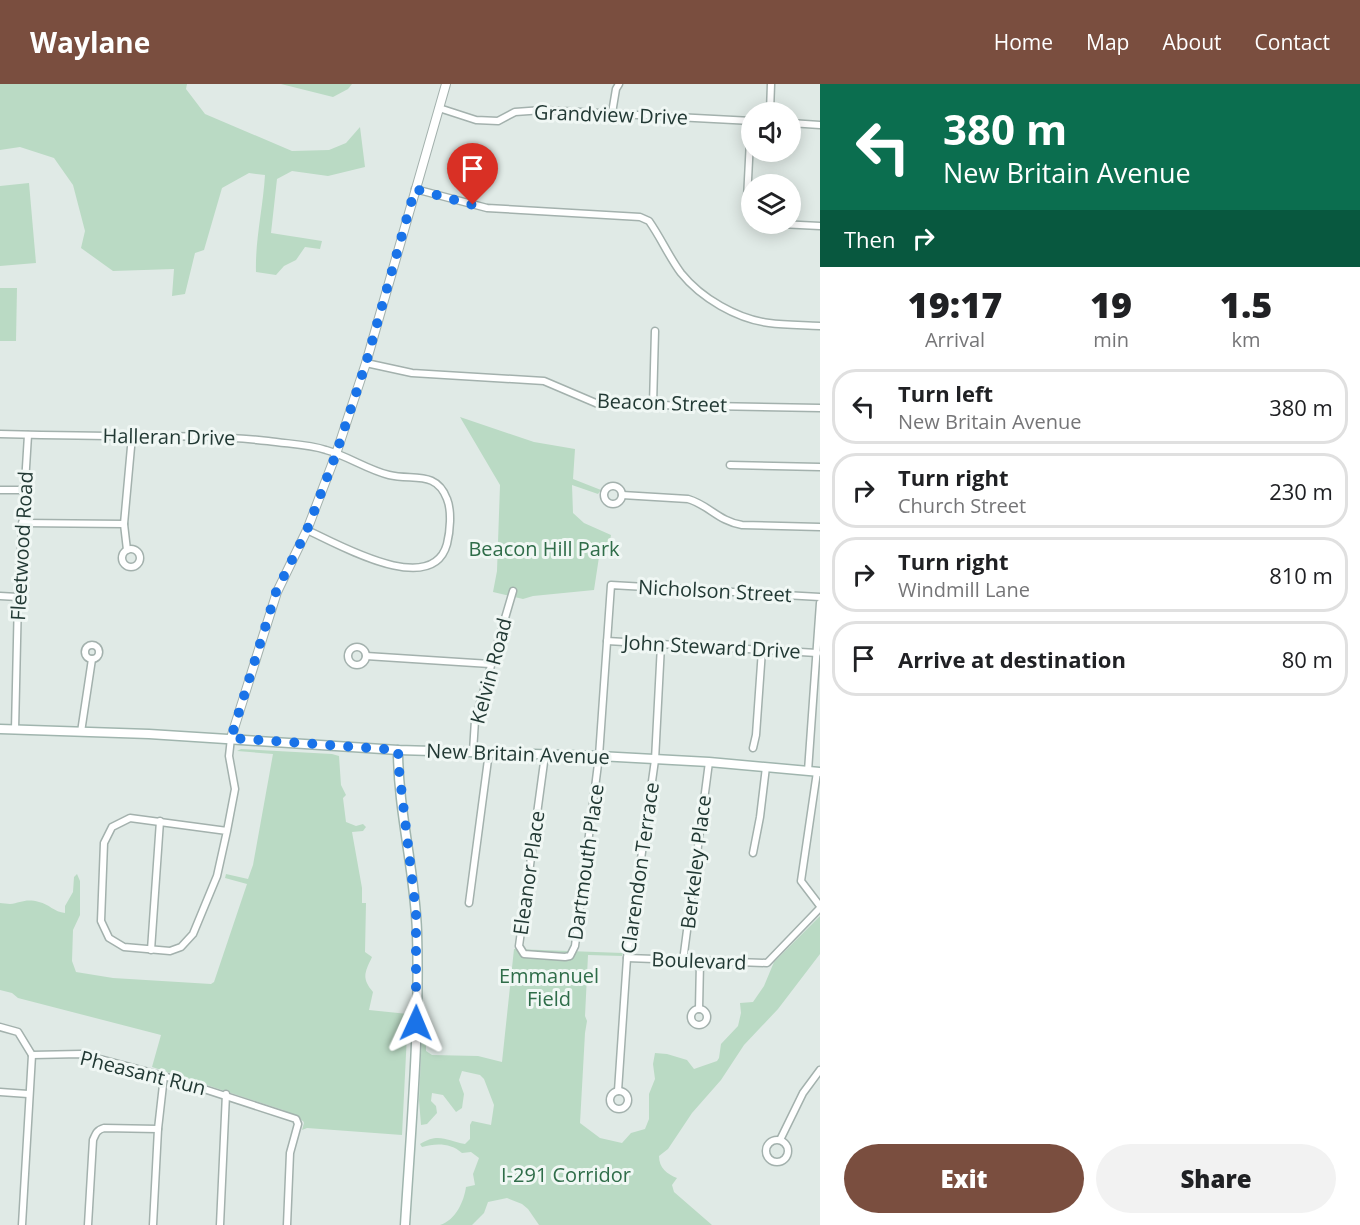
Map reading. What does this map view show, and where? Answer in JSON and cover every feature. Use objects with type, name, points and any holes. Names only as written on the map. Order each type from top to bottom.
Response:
[{"type":"main road","name":"New Britain Avenue","points":[[0,729],[231,738],[398,750],[599,756],[709,762],[815,772]]},
{"type":"main road","points":[[398,750],[414,893],[417,949],[416,1023],[405,1225]]},
{"type":"street","points":[[227,831],[130,818],[112,826],[104,843],[102,921],[109,938],[124,947],[170,951],[181,947],[193,934],[217,876],[227,831],[235,789],[229,756],[231,738],[276,592],[307,530],[336,454],[366,363],[446,84]]},
{"type":"street","points":[[612,113],[619,84]]},
{"type":"street","points":[[770,102],[771,84]]},
{"type":"street","name":"Grandview Drive","points":[[439,108],[476,120],[498,121],[515,112],[543,110],[741,120]]},
{"type":"street","points":[[801,124],[820,125]]},
{"type":"street","points":[[415,189],[487,208],[640,217],[649,221],[660,235],[682,273],[722,307],[743,317],[767,323],[820,326]]},
{"type":"street","points":[[801,225],[820,226]]},
{"type":"street","points":[[654,405],[655,331]]},
{"type":"street","name":"Beacon Street","points":[[366,363],[412,373],[544,381],[598,404],[820,408]]},
{"type":"street","name":"Halleran Drive","points":[[0,434],[226,436],[300,445],[327,450],[389,475],[418,477],[436,483],[442,488],[450,505],[446,548],[440,558],[419,568],[406,568],[374,560],[307,530]]},
{"type":"street","name":"Fleetwood Road","points":[[15,730],[18,597],[28,435]]},
{"type":"street","points":[[127,550],[124,524],[132,436]]},
{"type":"street","points":[[730,465],[820,467]]},
{"type":"street","points":[[0,490],[24,490]]},
{"type":"street","points":[[622,495],[688,499],[699,502],[729,523],[820,527]]},
{"type":"street","points":[[22,522],[124,524]]},
{"type":"street","name":"Nicholson Street","points":[[607,641],[611,585],[820,597]]},
{"type":"street","name":"Kelvin Road","points":[[472,752],[475,720],[513,591]]},
{"type":"street","points":[[0,596],[18,597]]},
{"type":"street","points":[[820,603],[815,772],[801,881],[820,907]]},
{"type":"street","points":[[599,756],[607,641]]},
{"type":"street","name":"John Steward Drive","points":[[607,641],[762,650],[818,657]]},
{"type":"street","name":"Clarendon Terrace","points":[[618,1091],[627,958],[655,760],[661,645]]},
{"type":"street","points":[[753,748],[762,650]]},
{"type":"street","points":[[366,656],[490,664]]},
{"type":"street","points":[[81,732],[92,659]]},
{"type":"street","points":[[469,903],[489,752]]},
{"type":"street","name":"Eleanor Place","points":[[545,754],[519,946],[524,954],[561,957]]},
{"type":"street","name":"Dartmouth Place","points":[[561,957],[570,956],[575,946],[599,756]]},
{"type":"street","name":"Berkeley Place","points":[[683,961],[709,762]]},
{"type":"street","points":[[753,852],[760,819],[766,767]]},
{"type":"street","points":[[151,950],[160,821]]},
{"type":"street","name":"Boulevard","points":[[627,958],[767,963],[820,907]]},
{"type":"street","points":[[699,1009],[700,962]]},
{"type":"street","points":[[0,1027],[18,1032],[32,1055],[22,1225]]},
{"type":"street","name":"Pheasant Run","points":[[32,1055],[81,1054],[164,1076],[296,1119],[297,1128],[290,1153],[287,1225]]},
{"type":"street","points":[[780,1140],[803,1093],[820,1070]]},
{"type":"street","points":[[153,1225],[158,1129],[164,1076]]},
{"type":"street","points":[[0,1092],[28,1094]]},
{"type":"street","points":[[220,1225],[226,1095]]},
{"type":"street","points":[[88,1225],[93,1140],[98,1130],[104,1128],[158,1129]]},
{"type":"green space","points":[[0,84],[187,84],[186,89],[205,114],[292,151],[329,150],[346,143],[360,127],[365,167],[328,176],[292,171],[277,179],[271,233],[322,241],[320,249],[305,247],[296,260],[284,266],[276,275],[256,272],[265,175],[249,173],[222,188],[204,250],[195,253],[185,294],[172,296],[174,269],[113,271],[81,248],[85,231],[73,185],[54,158],[20,147],[0,150]]},
{"type":"green space","points":[[281,84],[352,84],[348,89],[333,97]]},
{"type":"green space","points":[[29,183],[36,263],[0,266],[0,186]]},
{"type":"green space","points":[[0,288],[17,288],[16,341],[0,341]]},
{"type":"green space","name":"Beacon Hill Park","points":[[460,417],[534,442],[575,449],[573,479],[601,490],[598,494],[572,485],[573,513],[584,523],[611,535],[608,551],[599,557],[594,590],[523,599],[493,592],[497,571],[500,485]]},
{"type":"green space","points":[[241,749],[339,756],[341,785],[346,795],[343,798],[346,822],[356,826],[363,824],[366,827],[363,831],[352,832],[362,888],[362,903],[366,903],[365,952],[372,957],[365,975],[373,992],[369,1010],[408,1014],[402,1135],[307,1128],[302,1130],[303,1121],[283,1110],[152,1067],[161,1035],[18,998],[12,993],[0,990],[0,903],[34,901],[65,913],[65,906],[73,892],[74,877],[77,874],[80,881],[80,915],[73,930],[72,961],[76,972],[113,978],[211,984],[214,982],[247,884],[225,878],[226,874],[248,879],[253,865],[273,754],[237,751]]},
{"type":"green space","points":[[820,916],[820,954],[778,1009],[744,1045],[721,1080],[692,1113],[668,1149],[659,1156],[664,1170],[677,1178],[672,1185],[674,1192],[712,1225],[539,1225],[528,1209],[507,1198],[488,1202],[484,1213],[472,1225],[440,1225],[446,1223],[455,1214],[466,1187],[475,1185],[473,1174],[479,1158],[471,1152],[462,1153],[448,1146],[422,1147],[420,1144],[427,1140],[443,1138],[465,1144],[470,1139],[472,1121],[491,1125],[494,1105],[484,1079],[480,1075],[462,1071],[459,1080],[464,1094],[462,1108],[456,1112],[443,1095],[432,1093],[431,1101],[436,1106],[437,1113],[427,1124],[421,1125],[419,1100],[422,1033],[426,1033],[426,1051],[432,1055],[478,1056],[502,1062],[514,949],[623,953],[622,956],[588,955],[585,1016],[587,1021],[580,1123],[600,1138],[622,1143],[631,1133],[645,1129],[649,1119],[649,1094],[655,1079],[653,1064],[655,1053],[687,1060],[694,1069],[717,1061],[721,1044],[738,1026],[741,1013],[740,1003],[753,1002],[764,986],[774,962]]},
{"type":"route","points":[[416,1023],[416,912],[398,750],[231,738],[276,592],[307,530],[336,454],[366,363],[415,189],[473,205]]},
{"type":"park label","name":"Emmanuel Field","points":[[549,988]]},
{"type":"park label","name":"I-291 Corridor","points":[[566,1175]]}]
